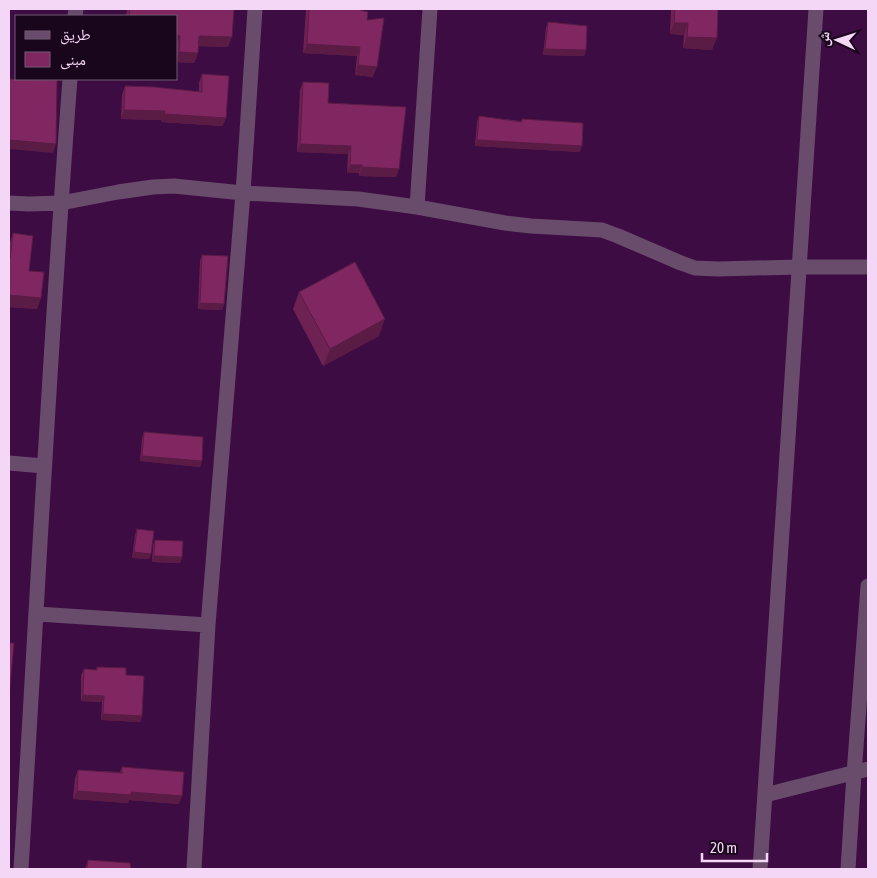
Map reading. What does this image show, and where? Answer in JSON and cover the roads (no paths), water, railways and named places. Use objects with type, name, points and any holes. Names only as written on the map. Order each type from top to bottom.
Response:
[{"type":"street","points":[[194,869],[208,625],[243,193],[255,9]]},
{"type":"street","points":[[417,207],[430,9]]},
{"type":"street","points":[[760,869],[816,9]]},
{"type":"street","points":[[21,869],[44,466],[70,80]]},
{"type":"street","points":[[9,203],[61,203],[118,192],[174,186],[243,193],[358,199],[513,224],[602,230],[695,268],[868,267]]},
{"type":"street","points":[[9,463],[44,466]]},
{"type":"street","points":[[848,869],[861,772],[868,586]]},
{"type":"street","points":[[37,614],[208,625]]},
{"type":"street","points":[[765,795],[861,772]]}]
